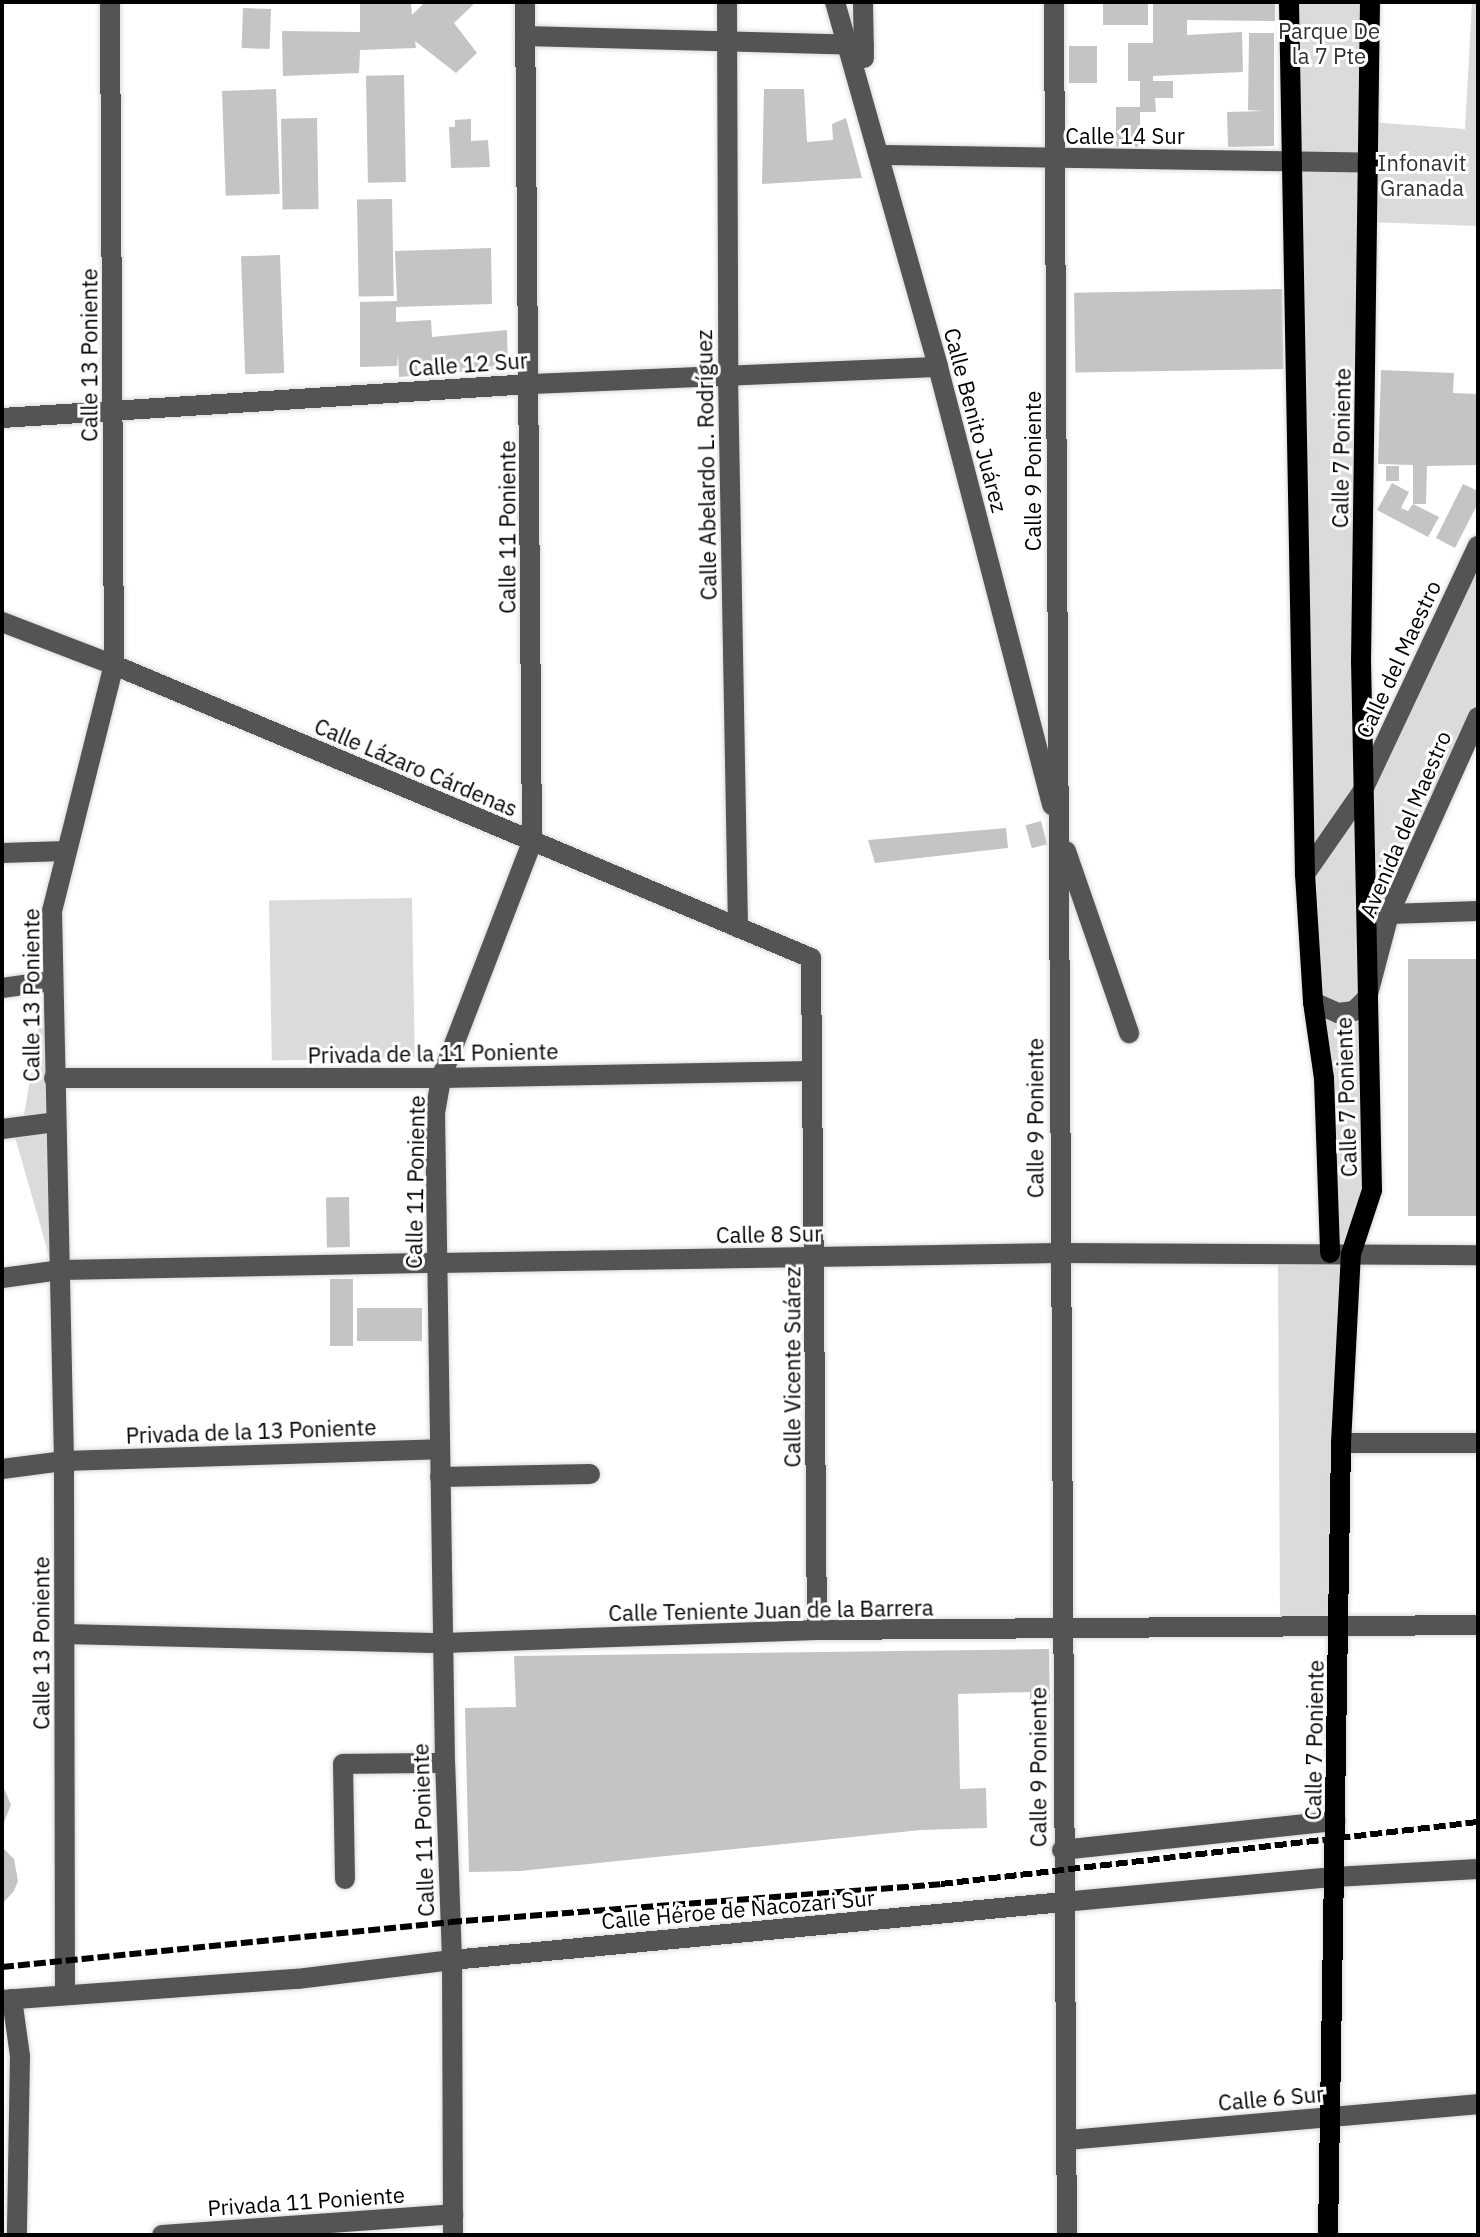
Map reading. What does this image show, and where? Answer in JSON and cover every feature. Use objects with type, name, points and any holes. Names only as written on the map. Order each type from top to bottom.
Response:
[{"type":"main road","name":"Calle 7 Poniente","points":[[1289,2],[1305,874],[1313,1002],[1324,1078],[1340,1254],[1340,1626],[1328,2235]]},
{"type":"main road","name":"Calle 7 Poniente","points":[[1340,1254],[1357,1245],[1372,1190],[1362,792],[1370,2]]},
{"type":"street","name":"Calle 13 Poniente","points":[[65,1995],[64,1461],[51,981],[52,911],[114,665],[110,2]]},
{"type":"street","name":"Calle 11 Poniente","points":[[453,2225],[452,1960],[445,1763],[435,1113],[441,1078],[532,842],[525,2]]},
{"type":"street","name":"Calle Abelardo L. Rodríguez","points":[[727,2],[728,376],[738,928]]},
{"type":"street","name":"Calle Benito Juárez","points":[[835,2],[856,44],[864,99],[938,367],[1060,835],[1129,1033]]},
{"type":"street","points":[[525,36],[856,44],[863,2]]},
{"type":"street","name":"Calle 9 Poniente","points":[[1054,2],[1062,1850],[1067,2235]]},
{"type":"street","name":"Calle 14 Sur","points":[[880,155],[1369,163]]},
{"type":"street","name":"Calle 12 Sur","points":[[2,418],[530,384],[938,367]]},
{"type":"street","name":"Calle del Maestro","points":[[1305,874],[1362,792],[1478,546]]},
{"type":"street","name":"Calle Lázaro Cárdenas","points":[[2,622],[114,665],[811,958]]},
{"type":"street","name":"Avenida del Maestro","points":[[1367,998],[1389,914],[1478,717]]},
{"type":"street","points":[[2,853],[66,851]]},
{"type":"street","points":[[1389,914],[1478,911]]},
{"type":"street","name":"Calle Vicente Suárez","points":[[811,958],[817,1630]]},
{"type":"street","points":[[2,988],[51,981]]},
{"type":"street","points":[[1313,1002],[1338,1013],[1354,1011],[1367,998]]},
{"type":"street","name":"Privada de la 11 Poniente","points":[[54,1078],[441,1078],[812,1071]]},
{"type":"street","points":[[2,1129],[56,1122]]},
{"type":"street","name":"Calle 8 Sur","points":[[2,1278],[61,1270],[1059,1253],[1478,1255]]},
{"type":"street","points":[[1341,1443],[1478,1443]]},
{"type":"street","name":"Privada de la 13 Poniente","points":[[2,1469],[64,1461],[439,1449]]},
{"type":"street","points":[[440,1477],[590,1474]]},
{"type":"street","name":"Calle Teniente Juan de la Barrera","points":[[65,1634],[443,1643],[817,1630],[1478,1625]]},
{"type":"street","points":[[345,1879],[343,1764],[445,1763]]},
{"type":"street","points":[[1062,1850],[1335,1821]]},
{"type":"street","name":"Calle Héroe de Nacozari Sur","points":[[7,2000],[297,1979],[452,1960],[1063,1902],[1334,1877],[1478,1869]]},
{"type":"street","points":[[7,2000],[20,2056],[17,2235]]},
{"type":"street","name":"Calle 6 Sur","points":[[1068,2140],[1478,2104]]},
{"type":"street","name":"Privada 11 Poniente","points":[[162,2235],[453,2225]]},
{"type":"green space","name":"Parque De la 7 Pte","points":[[1290,2],[1370,2],[1370,122],[1465,129],[1472,2],[1478,2],[1478,226],[1368,222],[1371,1189],[1356,1244],[1333,1248],[1318,1043]]},
{"type":"green space","points":[[1478,552],[1478,711],[1384,907],[1366,904],[1364,830],[1377,781]]},
{"type":"green space","points":[[412,898],[415,1058],[272,1060],[269,900]]},
{"type":"green space","points":[[45,990],[52,1266],[15,1137],[23,1121]]},
{"type":"green space","points":[[1343,1258],[1336,1616],[1280,1616],[1278,1262]]},
{"type":"building","points":[[360,2],[411,2],[412,15],[425,2],[476,2],[454,23],[477,53],[456,73],[415,41],[416,48],[360,50],[359,73],[283,76],[282,31],[360,32]]},
{"type":"building","points":[[1103,2],[1148,2],[1148,25],[1103,25]]},
{"type":"building","points":[[1153,2],[1275,2],[1275,21],[1187,20],[1187,35],[1242,32],[1243,72],[1153,76],[1153,81],[1173,81],[1173,98],[1155,98],[1156,112],[1140,112],[1140,147],[1116,147],[1116,107],[1140,107],[1140,81],[1128,81],[1128,43],[1153,43]]},
{"type":"building","points":[[243,8],[271,9],[270,49],[242,48]]},
{"type":"building","points":[[1249,33],[1274,33],[1274,146],[1228,147],[1227,112],[1263,111],[1248,110]]},
{"type":"building","points":[[1069,46],[1097,46],[1097,83],[1069,83]]},
{"type":"building","points":[[404,75],[406,182],[368,183],[366,76]]},
{"type":"building","points":[[276,89],[280,194],[226,196],[222,91]]},
{"type":"building","points":[[764,89],[804,89],[807,142],[833,140],[832,124],[846,118],[862,178],[762,184]]},
{"type":"building","points":[[317,118],[319,209],[283,210],[281,119]]},
{"type":"building","points":[[471,119],[471,141],[488,140],[490,167],[451,168],[449,127],[455,127],[455,120]]},
{"type":"building","points":[[392,199],[394,296],[359,297],[357,200]]},
{"type":"building","points":[[491,248],[492,304],[396,307],[396,322],[431,320],[432,337],[507,330],[508,368],[399,377],[398,355],[397,366],[360,367],[360,302],[397,301],[395,251]]},
{"type":"building","points":[[280,255],[284,373],[245,374],[241,256]]},
{"type":"building","points":[[1282,289],[1283,369],[1075,373],[1074,293]]},
{"type":"building","points":[[1381,370],[1454,373],[1453,393],[1478,394],[1478,465],[1427,466],[1426,504],[1413,504],[1413,465],[1378,464]]},
{"type":"building","points":[[1386,466],[1399,466],[1399,481],[1386,481]]},
{"type":"building","points":[[1392,483],[1409,492],[1401,508],[1408,511],[1413,504],[1439,517],[1428,537],[1377,510]]},
{"type":"building","points":[[1463,484],[1478,491],[1478,503],[1455,548],[1436,538]]},
{"type":"building","points":[[1041,821],[1047,844],[1032,848],[1026,825]]},
{"type":"building","points":[[1006,828],[1008,848],[875,863],[868,840]]},
{"type":"building","points":[[1408,959],[1478,959],[1478,1216],[1408,1216]]},
{"type":"building","points":[[326,1197],[349,1197],[350,1247],[327,1247]]},
{"type":"building","points":[[330,1279],[353,1279],[353,1346],[330,1346]]},
{"type":"building","points":[[357,1308],[422,1308],[422,1341],[357,1341]]},
{"type":"building","points":[[1049,1649],[1050,1704],[1030,1704],[1030,1692],[958,1694],[960,1789],[986,1788],[987,1828],[921,1830],[520,1871],[469,1872],[465,1708],[516,1707],[514,1656]]},
{"type":"building","points":[[2,1783],[11,1805],[2,1827]]},
{"type":"building","points":[[2,1847],[14,1859],[18,1881],[14,1891],[2,1904]]},
{"type":"railway","points":[[2,1967],[450,1922],[941,1884],[1478,1822]]},
{"type":"park label","name":"Infonavit Granada","points":[[1422,174]]}]
